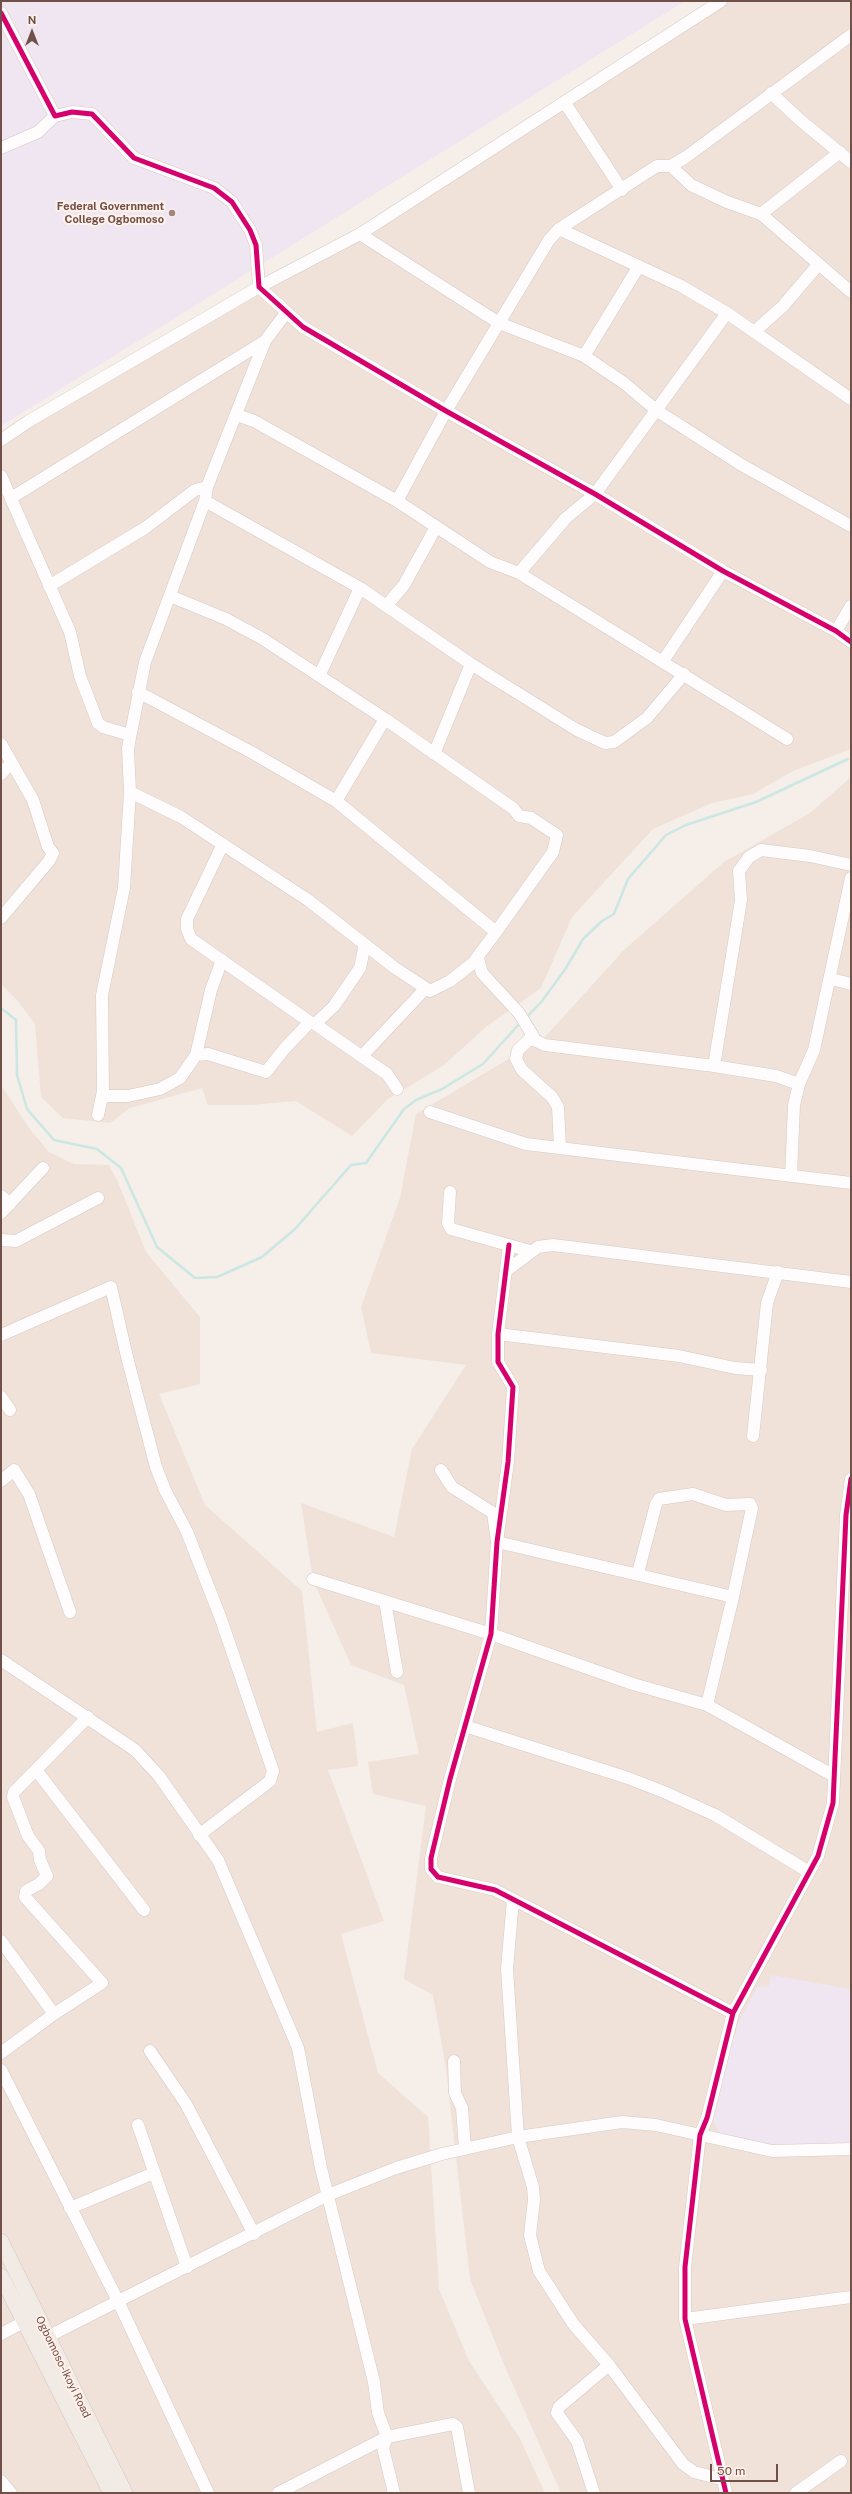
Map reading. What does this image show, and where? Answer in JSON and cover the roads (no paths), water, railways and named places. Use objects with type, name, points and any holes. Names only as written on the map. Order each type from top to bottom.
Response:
[{"type":"main road","name":"Ogbomoso-Ikoyi Road","points":[[1,2241],[49,2336],[99,2455],[111,2493]]},
{"type":"main road","name":"Ogbomoso-Ikoyi Road","points":[[1,2276],[24,2322],[99,2455],[125,2493]]},
{"type":"street","points":[[1,440],[29,421],[259,287],[360,234],[721,1]]},
{"type":"street","points":[[2,17],[55,116]]},
{"type":"street","points":[[397,502],[446,411],[549,240],[559,229],[622,190],[656,166],[671,166],[850,38]]},
{"type":"street","points":[[772,93],[800,120],[851,162]]},
{"type":"street","points":[[565,103],[622,190]]},
{"type":"street","points":[[1,148],[38,132],[55,116],[72,112],[92,114],[134,158],[214,188],[232,202],[250,230],[256,245],[259,287],[286,314],[303,327],[446,411],[595,494],[723,570],[836,631],[851,642]]},
{"type":"street","points":[[761,214],[840,152]]},
{"type":"street","points":[[671,166],[691,185],[727,202],[761,214],[818,265],[850,289]]},
{"type":"street","points":[[559,229],[681,286],[727,314],[851,399]]},
{"type":"street","points":[[360,234],[499,323],[584,356],[624,383],[656,410],[774,485],[851,525]]},
{"type":"street","points":[[754,332],[783,306],[818,265]]},
{"type":"street","points":[[584,356],[639,266]]},
{"type":"street","points":[[98,1115],[102,1096],[102,995],[124,888],[130,792],[128,763],[130,735],[145,662],[205,501],[207,487],[237,416],[265,341],[286,314]]},
{"type":"street","points":[[519,573],[566,518],[595,494],[727,314]]},
{"type":"street","points":[[11,498],[265,341]]},
{"type":"street","points":[[237,416],[254,421],[397,502],[490,562],[519,573],[663,660],[787,740]]},
{"type":"street","points":[[1,476],[70,632],[80,676],[98,723],[103,727],[130,735]]},
{"type":"street","points":[[49,586],[129,539],[195,490],[207,487]]},
{"type":"street","points":[[205,501],[360,588],[387,605],[471,664],[576,730],[605,743],[614,742],[623,737],[646,718],[684,674]]},
{"type":"street","points":[[387,605],[404,585],[436,527]]},
{"type":"street","points":[[663,660],[723,570]]},
{"type":"street","points":[[320,674],[360,588]]},
{"type":"street","points":[[130,792],[181,817],[308,900],[430,991],[450,981],[478,959],[553,852],[557,835],[531,818],[519,816],[514,809],[385,719],[320,674],[263,638],[226,619],[170,596]]},
{"type":"street","points":[[836,631],[851,606]]},
{"type":"street","points":[[434,754],[471,664]]},
{"type":"street","points":[[138,692],[251,752],[336,801],[496,932]]},
{"type":"street","points":[[336,801],[385,719]]},
{"type":"street","points":[[1,744],[33,800],[48,847],[52,853],[49,861],[1,918]]},
{"type":"street","points":[[1,774],[11,763]]},
{"type":"street","points":[[223,844],[187,919],[186,929],[191,940],[387,1074],[397,1089]]},
{"type":"street","points":[[714,1066],[741,900],[739,871],[749,857],[761,850],[810,856],[851,865]]},
{"type":"street","points":[[792,1176],[794,1105],[799,1084],[814,1050],[831,979],[851,878]]},
{"type":"street","points":[[196,1055],[208,1054],[266,1072],[285,1048],[312,1023],[334,1006],[353,981],[360,968],[365,944]]},
{"type":"street","points":[[478,959],[482,973],[519,1014],[533,1036],[518,1050],[516,1059],[522,1070],[552,1097],[558,1107],[560,1148]]},
{"type":"street","points":[[102,1096],[128,1096],[160,1089],[180,1078],[196,1055],[211,990],[222,960]]},
{"type":"street","points":[[831,979],[851,984]]},
{"type":"street","points":[[362,1056],[426,989]]},
{"type":"street","points":[[530,1038],[545,1045],[714,1066],[776,1076],[799,1084]]},
{"type":"street","points":[[430,1112],[526,1144],[851,1183]]},
{"type":"street","points":[[1,1213],[43,1168]]},
{"type":"street","points":[[450,1192],[448,1223],[451,1228],[530,1251]]},
{"type":"street","points":[[1,1196],[10,1204]]},
{"type":"street","points":[[1,1240],[16,1240],[98,1198]]},
{"type":"street","points":[[509,1245],[498,1334],[498,1362],[513,1387],[508,1462],[497,1542],[491,1634],[465,1726],[431,1858],[431,1869],[438,1876],[495,1890],[733,2013]]},
{"type":"street","points":[[506,1271],[538,1246],[552,1245],[851,1282]]},
{"type":"street","points":[[753,1436],[762,1370],[767,1303],[778,1272]]},
{"type":"street","points":[[1,1334],[111,1287],[126,1357],[156,1467],[165,1490],[186,1532],[221,1619],[273,1771],[270,1781],[199,1835]]},
{"type":"street","points":[[498,1334],[679,1356],[706,1360],[735,1368],[762,1370]]},
{"type":"street","points":[[1,1397],[10,1410]]},
{"type":"street","points":[[1,1481],[14,1470],[29,1494],[70,1612]]},
{"type":"street","points":[[441,1470],[452,1487],[493,1513],[497,1542]]},
{"type":"street","points":[[726,2493],[721,2479],[685,2319],[685,2267],[700,2135],[707,2118],[733,2013],[818,1856],[832,1802],[846,1607],[846,1515],[851,1478]]},
{"type":"street","points":[[638,1573],[656,1504],[659,1499],[685,1494],[726,1505],[750,1504],[752,1508],[733,1597],[707,1705]]},
{"type":"street","points":[[497,1542],[638,1573],[733,1597]]},
{"type":"street","points":[[313,1579],[491,1634],[633,1684],[707,1705],[834,1776]]},
{"type":"street","points":[[385,1601],[396,1672]]},
{"type":"street","points":[[1,1660],[135,1750],[159,1776],[218,1860],[298,2048],[328,2195],[374,2382],[378,2413],[387,2437],[383,2448],[394,2493]]},
{"type":"street","points":[[1,2052],[54,2014],[102,1984],[25,1897],[26,1891],[39,1884],[47,1876],[40,1860],[39,1851],[28,1836],[13,1797],[14,1792],[88,1718]]},
{"type":"street","points":[[465,1726],[628,1778],[664,1792],[715,1815],[809,1872]]},
{"type":"street","points":[[36,1770],[144,1910]]},
{"type":"street","points":[[513,1900],[507,1969],[518,2137],[533,2187],[534,2200],[530,2235],[539,2271],[574,2325],[609,2365],[683,2464],[694,2472],[721,2479]]},
{"type":"street","points":[[1,1941],[54,2014]]},
{"type":"street","points":[[150,2051],[186,2104],[254,2234]]},
{"type":"street","points":[[454,2061],[456,2093],[462,2108],[465,2150]]},
{"type":"street","points":[[1,2070],[118,2301],[208,2493]]},
{"type":"street","points":[[49,2336],[254,2234],[328,2195],[422,2159],[518,2137],[622,2122],[656,2126],[772,2151],[851,2149]]},
{"type":"street","points":[[138,2125],[187,2267]]},
{"type":"street","points":[[70,2208],[154,2173]]},
{"type":"street","points":[[685,2319],[851,2297]]},
{"type":"street","points":[[1,2334],[24,2322]]},
{"type":"street","points":[[594,2493],[576,2441],[557,2413],[559,2407],[609,2365]]},
{"type":"street","points":[[278,2493],[387,2437],[453,2424],[457,2427],[469,2493]]},
{"type":"street","points":[[796,2493],[811,2480],[841,2461]]},
{"type":"street","points":[[1,2482],[11,2493]]},
{"type":"waterway","points":[[527,1017],[542,1001],[566,968],[583,939],[602,921],[614,914],[628,879],[666,835],[686,825],[756,802],[848,759]]},
{"type":"waterway","points":[[1,1008],[16,1020],[17,1075],[27,1109],[54,1140],[97,1149],[121,1168],[157,1247],[195,1278],[217,1277],[262,1257],[295,1229],[351,1165],[366,1163],[404,1109],[416,1100],[442,1089],[483,1064],[520,1023]]},
{"type":"place","name":"Federal Government College Ogbomoso","points":[[172,213]]}]
